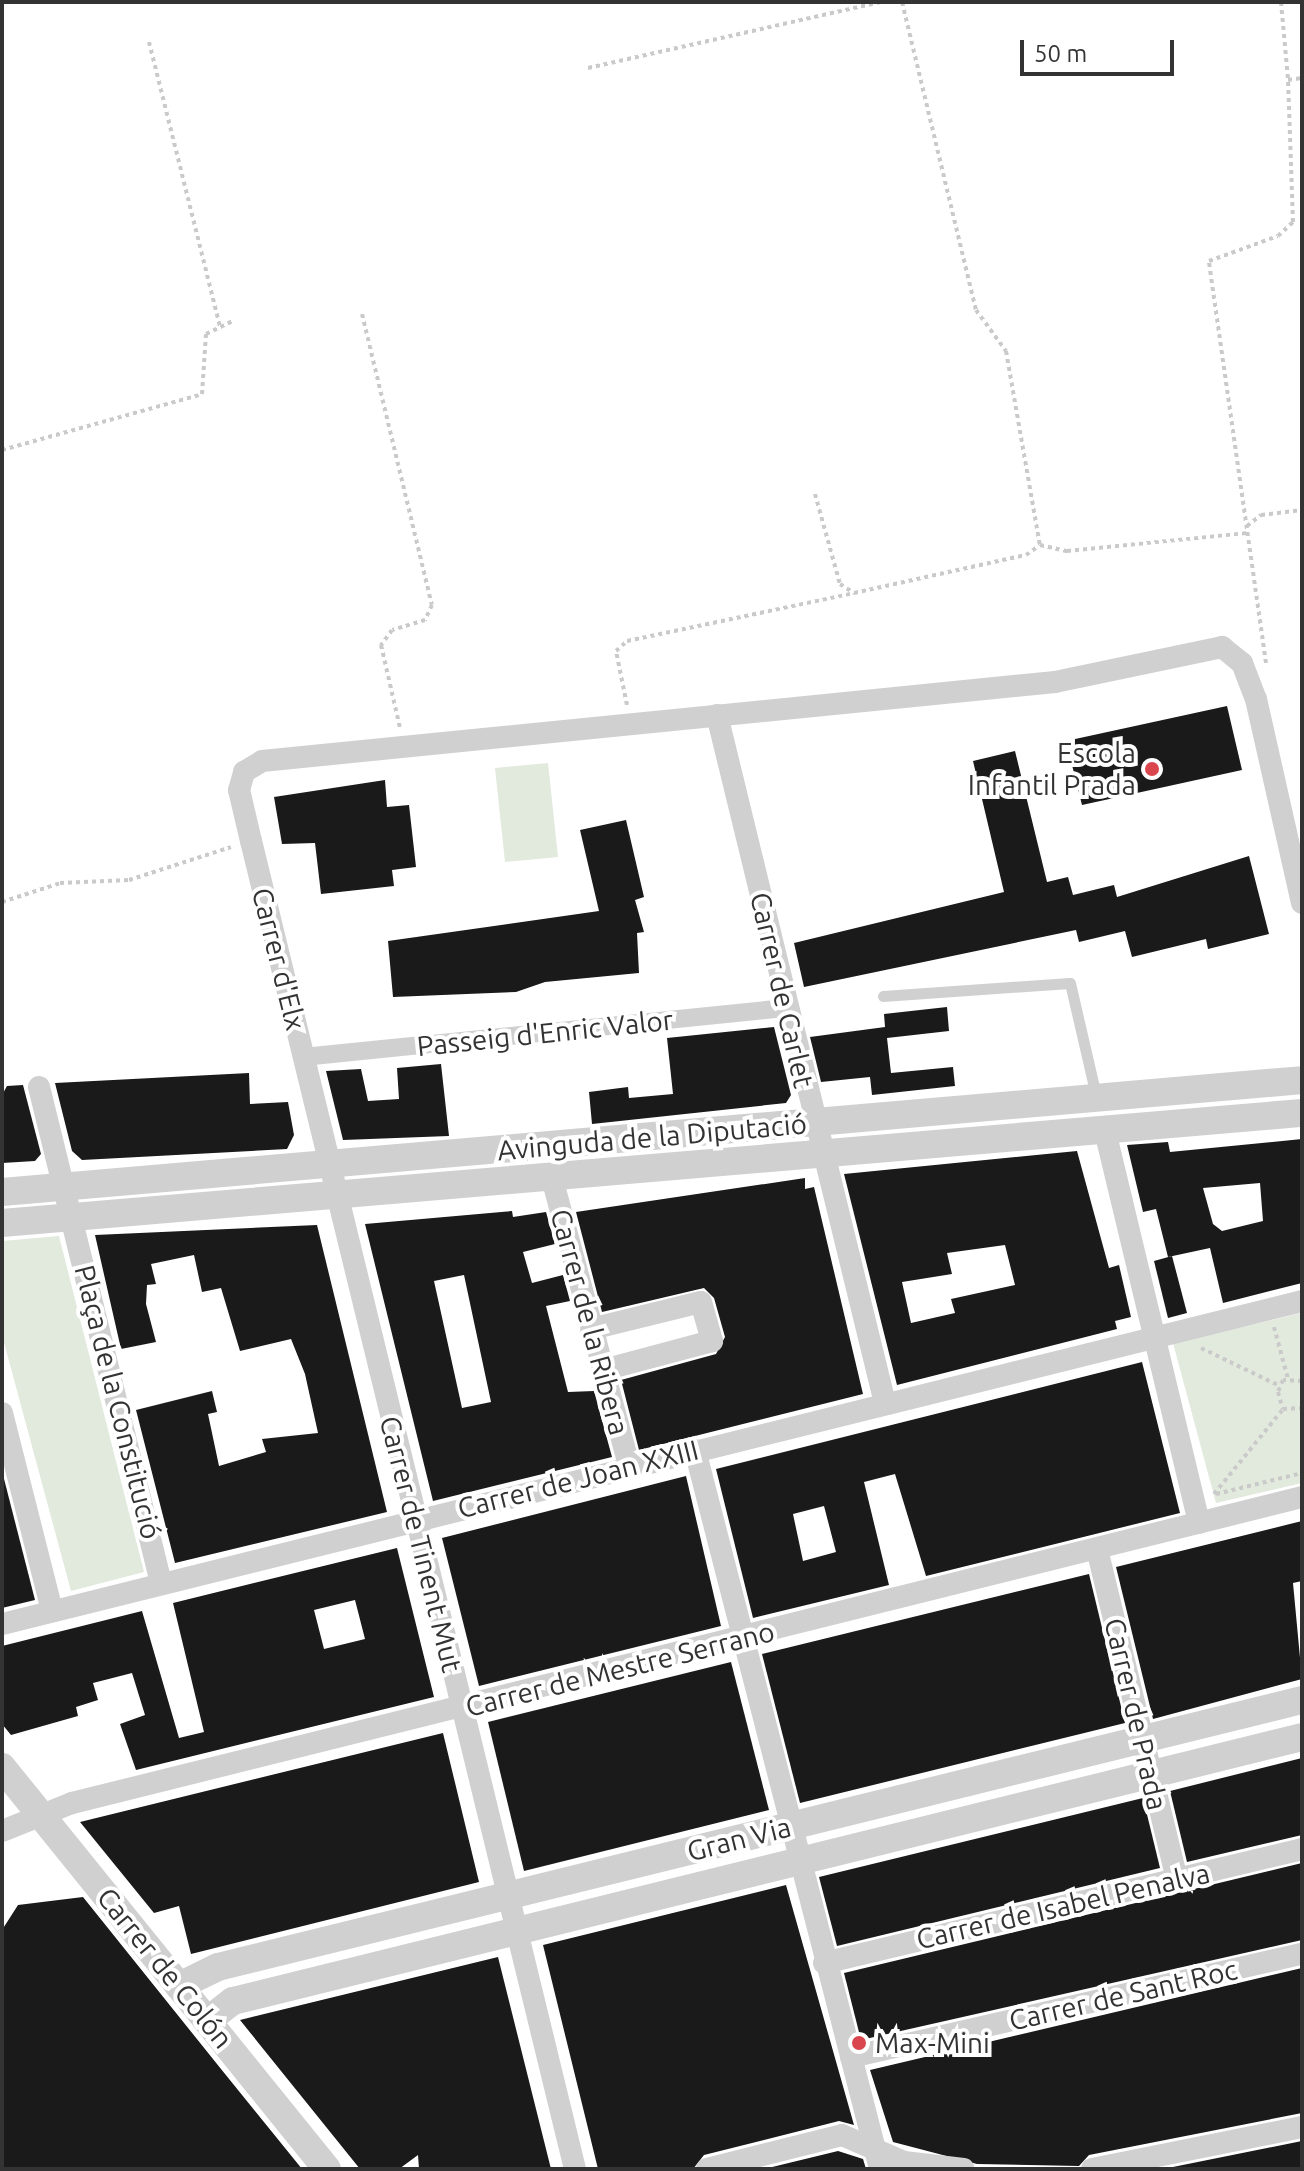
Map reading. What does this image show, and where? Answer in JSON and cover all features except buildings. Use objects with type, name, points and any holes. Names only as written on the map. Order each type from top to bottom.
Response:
[{"type":"street","points":[[403,746],[1055,682],[1222,647],[1234,651],[1256,699],[1302,903]]},
{"type":"street","name":"Carrer de Carlet","points":[[717,715],[814,1123],[885,1403]]},
{"type":"street","name":"Carrer d'Elx","points":[[337,1197],[239,790],[244,772],[262,761],[403,746]]},
{"type":"street","name":"Passeig d'Enric Valor","points":[[303,1057],[787,1008]]},
{"type":"street","name":"Avinguda de la Diputació","points":[[2,1192],[1302,1080]]},
{"type":"street","name":"Plaça de la Constitució","points":[[39,1087],[161,1583]]},
{"type":"street","name":"Avinguda de la Diputació","points":[[2,1223],[74,1220],[1302,1113]]},
{"type":"street","points":[[1105,1131],[1199,1523]]},
{"type":"street","name":"Carrer de la Ribera","points":[[552,1178],[629,1466]]},
{"type":"street","name":"Carrer de Tinent Mut","points":[[337,1197],[575,2169]]},
{"type":"street","name":"Carrer de Joan XXIII","points":[[2,1624],[1302,1301]]},
{"type":"street","points":[[591,1329],[701,1302],[712,1341],[603,1370]]},
{"type":"street","points":[[2,1413],[52,1611]]},
{"type":"street","points":[[695,1450],[796,1861],[880,2169]]},
{"type":"street","name":"Carrer de Mestre Serrano","points":[[2,1831],[43,1818],[72,1803],[742,1639],[1302,1497]]},
{"type":"street","name":"Carrer de Prada","points":[[1097,1549],[1177,1879]]},
{"type":"street","name":"Gran Via","points":[[179,1986],[218,1967],[1302,1700]]},
{"type":"street","name":"Gran Via","points":[[207,2021],[233,2001],[1302,1737]]},
{"type":"street","name":"Carrer de Colón","points":[[2,1767],[327,2169]]},
{"type":"street","name":"Carrer de Isabel Penalva","points":[[824,1963],[1302,1849]]},
{"type":"street","name":"Carrer de Sant Roc","points":[[851,2057],[1302,1954]]},
{"type":"street","points":[[1092,2169],[1302,2127]]},
{"type":"street","points":[[707,2169],[842,2135],[875,2145],[904,2162],[964,2169]]},
{"type":"lane","points":[[883,996],[1070,983],[1096,1099]]},
{"type":"path","points":[[588,68],[881,2]]},
{"type":"path","points":[[902,2],[976,310],[1006,351],[1040,545]]},
{"type":"path","points":[[1256,699],[1266,686],[1266,644],[1246,533],[1209,261],[1278,236],[1293,222],[1288,80],[1281,2]]},
{"type":"path","points":[[149,42],[220,326]]},
{"type":"path","points":[[1288,80],[1302,78]]},
{"type":"path","points":[[362,314],[432,605],[425,620],[392,630],[381,645],[403,746]]},
{"type":"path","points":[[2,450],[202,394],[206,334],[233,321]]},
{"type":"path","points":[[815,494],[840,584],[854,593]]},
{"type":"path","points":[[1247,526],[1261,515],[1302,510]]},
{"type":"path","points":[[630,724],[616,651],[627,641],[1026,555],[1040,545],[1067,551],[1246,533]]},
{"type":"path","points":[[2,902],[60,883],[129,880],[251,841]]},
{"type":"path","points":[[1269,1309],[1288,1379]]},
{"type":"path","points":[[1178,1331],[1280,1386]]},
{"type":"path","points":[[1280,1386],[1288,1379],[1302,1380]]},
{"type":"path","points":[[1214,1494],[1283,1409],[1280,1386]]},
{"type":"path","points":[[1283,1409],[1302,1408]]},
{"type":"path","points":[[1214,1494],[1302,1473]]},
{"type":"path","points":[[1210,1480],[1214,1494]]},
{"type":"shaded area","points":[[548,763],[558,857],[505,862],[495,768]]},
{"type":"shaded area","points":[[59,1236],[144,1572],[71,1591],[2,1335],[2,1241]]},
{"type":"shaded area","points":[[1302,1313],[1302,1483],[1216,1503],[1173,1343]]},
{"type":"place","name":"Escola Infantil Prada","points":[[1152,769]]},
{"type":"place","name":"Max-Mini","points":[[859,2043]]}]
